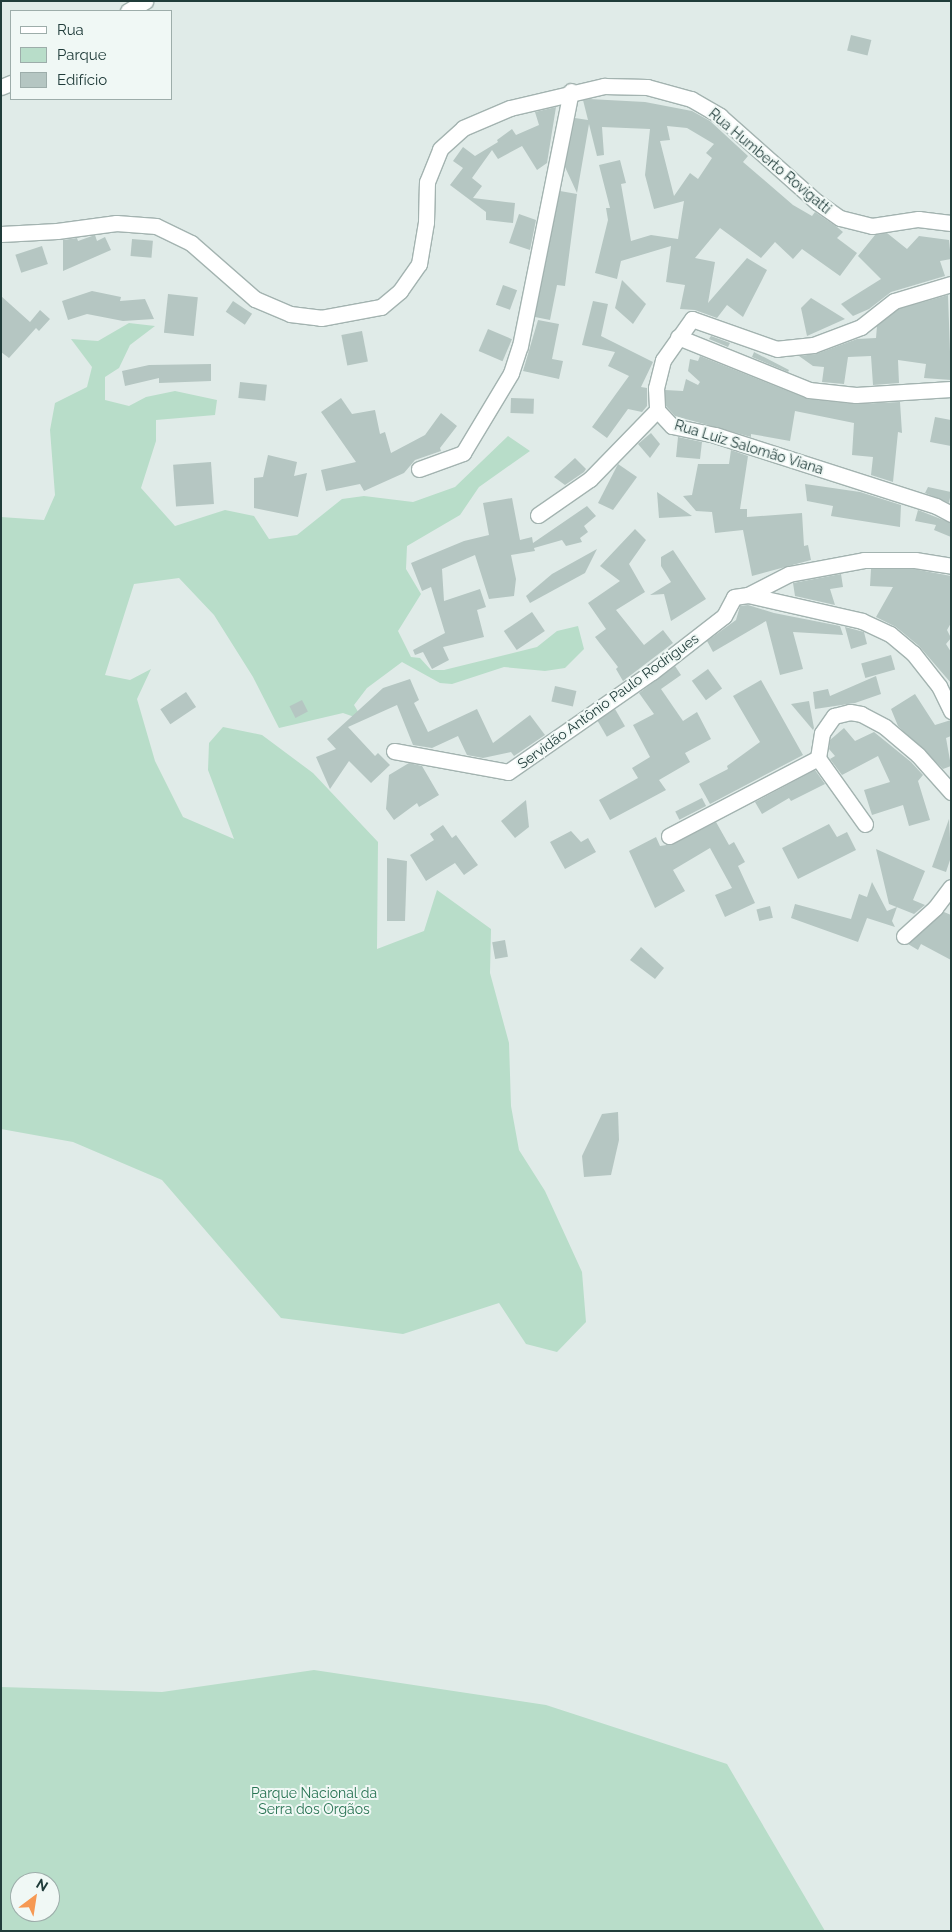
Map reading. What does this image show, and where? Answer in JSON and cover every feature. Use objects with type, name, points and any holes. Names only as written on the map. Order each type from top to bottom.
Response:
[{"type":"street","points":[[130,10],[145,1]]},
{"type":"street","name":"Rua Humberto Rovigatti","points":[[1,234],[57,231],[116,223],[156,226],[191,243],[255,299],[290,314],[321,318],[381,307],[400,291],[419,264],[426,222],[427,182],[440,149],[463,128],[510,108],[571,91],[604,86],[647,86],[691,99],[720,116],[817,202],[840,218],[872,226],[918,219],[951,223]]},
{"type":"street","points":[[419,469],[463,453],[512,373],[520,346],[571,91]]},
{"type":"street","points":[[538,515],[590,479],[657,410],[656,388],[663,360],[692,319],[699,319],[776,349],[813,345],[861,327],[894,301],[951,284]]},
{"type":"street","points":[[678,337],[809,390],[856,395],[951,389]]},
{"type":"street","name":"Rua Luiz Salomão Viana","points":[[657,410],[672,426],[724,438],[936,506],[951,514]]},
{"type":"street","points":[[748,595],[789,574],[864,560],[915,560],[951,566]]},
{"type":"street","points":[[748,595],[862,622],[890,634],[913,654],[939,686],[951,712]]},
{"type":"street","name":"Servidão Antônio Paulo Rodrigues","points":[[394,750],[508,772],[652,672],[724,616],[734,597],[748,595]]},
{"type":"street","points":[[865,824],[818,758],[822,733],[834,716],[850,712],[861,714],[885,727],[918,756],[951,792]]},
{"type":"street","points":[[669,836],[818,758]]},
{"type":"street","points":[[904,936],[936,908],[951,886]]},
{"type":"green space","points":[[129,323],[155,326],[130,345],[119,368],[105,377],[105,400],[129,406],[146,397],[175,391],[217,400],[215,415],[156,420],[156,441],[141,488],[175,526],[225,510],[254,516],[269,539],[297,535],[342,499],[364,496],[413,502],[455,487],[508,436],[530,451],[479,487],[460,515],[407,546],[406,569],[421,594],[398,631],[411,657],[420,658],[431,670],[444,670],[537,647],[557,631],[578,626],[584,649],[565,668],[545,671],[504,667],[452,684],[440,683],[402,662],[367,688],[354,705],[363,720],[343,713],[279,728],[253,677],[214,615],[179,578],[134,584],[105,675],[130,680],[151,669],[137,699],[155,761],[183,817],[234,839],[208,770],[209,743],[223,727],[262,735],[313,773],[378,842],[377,949],[424,931],[437,890],[491,929],[490,973],[509,1043],[511,1106],[519,1150],[545,1191],[582,1272],[586,1322],[557,1352],[526,1344],[499,1303],[403,1334],[281,1318],[162,1180],[73,1142],[1,1129],[1,517],[44,520],[55,495],[50,430],[55,403],[87,387],[92,367],[71,339],[98,341]]},
{"type":"green space","name":"Parque Nacional da Serra dos Orgãos","points":[[314,1670],[546,1705],[727,1764],[825,1931],[1,1931],[1,1687],[162,1692]]},
{"type":"building","points":[[851,35],[871,40],[868,56],[847,51]]},
{"type":"building","points":[[583,100],[645,102],[692,111],[710,121],[748,156],[743,162],[793,205],[812,216],[815,212],[837,227],[843,232],[837,238],[857,253],[840,276],[802,249],[793,259],[775,242],[761,258],[720,228],[695,258],[715,262],[708,303],[747,258],[767,270],[743,317],[727,305],[717,318],[695,310],[680,309],[685,285],[666,282],[671,246],[621,261],[617,279],[595,273],[608,220],[606,208],[610,208],[599,165],[620,160],[626,183],[621,184],[631,241],[651,235],[678,239],[684,201],[654,209],[645,175],[650,129],[602,127],[604,155],[597,156],[589,124],[577,193],[565,167],[575,118],[588,120]],"holes":[[[667,126],[687,128],[714,144],[706,153],[712,158],[698,179],[690,173],[674,196],[660,141],[670,140]]]},
{"type":"building","points":[[556,107],[547,163],[537,170],[522,146],[498,159],[492,150],[472,178],[482,186],[473,198],[515,203],[513,223],[486,220],[486,212],[450,185],[463,168],[453,161],[463,147],[475,156],[498,142],[497,140],[512,129],[516,135],[539,125],[535,112]]},
{"type":"building","points":[[560,191],[577,194],[565,286],[557,285],[550,320],[535,317]]},
{"type":"building","points":[[519,214],[536,220],[530,250],[509,243]]},
{"type":"building","points":[[887,233],[907,249],[919,236],[949,240],[951,259],[940,261],[945,276],[891,292],[869,309],[853,316],[841,304],[881,279],[858,256],[875,235]]},
{"type":"building","points":[[95,235],[97,241],[105,237],[111,250],[63,271],[63,240],[77,238],[78,241]]},
{"type":"building","points":[[132,239],[153,241],[151,258],[131,256]]},
{"type":"building","points":[[42,246],[48,264],[21,273],[15,255]]},
{"type":"building","points":[[622,280],[646,304],[633,324],[615,308]]},
{"type":"building","points":[[503,285],[517,290],[510,310],[496,305]]},
{"type":"building","points":[[92,291],[121,297],[120,301],[145,299],[154,319],[123,321],[87,314],[68,320],[62,301]]},
{"type":"building","points":[[168,294],[198,297],[194,336],[164,333]]},
{"type":"building","points":[[948,295],[951,380],[924,378],[926,364],[898,360],[899,383],[873,385],[871,356],[848,357],[844,384],[822,382],[824,367],[813,366],[799,356],[816,354],[857,339],[876,338],[877,326],[898,309]]},
{"type":"building","points":[[1,296],[30,322],[40,310],[50,319],[39,331],[36,328],[9,358],[1,352]]},
{"type":"building","points":[[811,298],[845,319],[807,336],[801,308]]},
{"type":"building","points":[[233,301],[252,314],[245,325],[226,312]]},
{"type":"building","points":[[593,301],[608,304],[601,336],[653,362],[641,387],[647,388],[647,406],[642,412],[628,409],[607,438],[592,427],[629,376],[608,366],[615,352],[582,345]]},
{"type":"building","points":[[538,320],[559,324],[552,359],[563,361],[559,379],[523,371]]},
{"type":"building","points":[[488,329],[512,339],[503,361],[479,351]]},
{"type":"building","points":[[362,331],[368,361],[347,365],[341,335]]},
{"type":"building","points":[[711,336],[730,343],[728,347],[709,339]]},
{"type":"building","points":[[754,352],[789,370],[788,372],[752,357]]},
{"type":"building","points":[[700,356],[808,399],[855,404],[900,402],[902,433],[898,432],[893,482],[871,475],[873,457],[852,455],[854,423],[795,411],[790,441],[751,434],[751,437],[675,416],[666,406],[665,390],[683,391],[686,379],[698,385],[700,382],[688,371],[690,359],[698,361]]},
{"type":"building","points":[[211,364],[211,381],[159,383],[159,378],[125,386],[122,371],[149,365]]},
{"type":"building","points":[[240,382],[267,385],[265,401],[238,398]]},
{"type":"building","points":[[341,398],[352,414],[375,410],[380,434],[385,432],[391,453],[425,435],[441,413],[457,426],[440,448],[441,451],[415,460],[404,473],[364,491],[360,484],[326,491],[321,470],[356,462],[321,412]]},
{"type":"building","points":[[511,398],[534,399],[533,414],[510,413]]},
{"type":"building","points":[[935,417],[951,420],[951,446],[930,442]]},
{"type":"building","points":[[651,433],[660,444],[650,458],[638,444]]},
{"type":"building","points":[[678,437],[702,442],[700,459],[676,457]]},
{"type":"building","points":[[731,450],[748,456],[740,509],[747,509],[747,517],[802,513],[804,546],[808,545],[811,560],[752,576],[743,530],[715,533],[712,512],[696,511],[683,496],[692,495],[698,464],[729,464]]},
{"type":"building","points":[[268,455],[297,462],[294,476],[307,473],[298,517],[254,508],[254,478],[263,477]]},
{"type":"building","points":[[575,458],[586,469],[565,485],[554,477]]},
{"type":"building","points":[[211,462],[214,504],[176,507],[173,465]]},
{"type":"building","points":[[618,464],[637,477],[613,510],[598,503]]},
{"type":"building","points":[[805,484],[860,492],[901,505],[900,527],[831,516],[833,506],[807,501]]},
{"type":"building","points":[[928,487],[951,492],[949,503],[925,493]]},
{"type":"building","points":[[657,492],[692,516],[659,518]]},
{"type":"building","points":[[512,498],[520,540],[532,537],[533,543],[587,506],[596,516],[584,526],[588,532],[580,538],[582,542],[566,546],[562,540],[534,548],[535,551],[511,555],[516,579],[514,596],[489,599],[475,555],[442,569],[444,601],[480,589],[486,607],[477,610],[484,637],[443,647],[449,660],[432,669],[423,652],[415,655],[413,650],[445,633],[431,587],[422,591],[411,563],[464,541],[489,535],[483,503]]},
{"type":"building","points":[[918,510],[951,523],[951,537],[934,530],[936,525],[915,521]]},
{"type":"building","points":[[635,529],[646,540],[629,564],[645,592],[616,610],[644,645],[663,630],[673,643],[623,681],[616,669],[618,667],[595,637],[606,629],[588,603],[620,581],[600,566]]},
{"type":"building","points":[[597,549],[585,573],[530,603],[526,596],[552,574]]},
{"type":"building","points":[[673,550],[706,599],[671,621],[664,594],[650,595],[671,582],[661,566],[661,557]]},
{"type":"building","points":[[871,569],[914,569],[951,576],[951,623],[947,630],[951,638],[946,644],[951,652],[951,683],[919,646],[896,627],[876,617],[893,587],[870,586]]},
{"type":"building","points":[[841,574],[843,587],[830,589],[835,605],[795,596],[793,583]]},
{"type":"building","points":[[748,605],[774,613],[840,626],[843,635],[793,632],[803,669],[780,675],[766,621],[713,652],[707,641],[736,620],[740,606]]},
{"type":"building","points":[[532,612],[545,631],[517,650],[504,631]]},
{"type":"building","points":[[845,627],[864,632],[867,644],[851,649]]},
{"type":"building","points":[[891,655],[895,669],[865,678],[861,664]]},
{"type":"building","points":[[675,666],[681,675],[661,689],[683,721],[697,712],[711,739],[685,753],[690,762],[659,780],[666,790],[610,820],[599,800],[638,778],[632,768],[650,757],[633,725],[654,714],[639,693]]},
{"type":"building","points":[[708,669],[722,688],[706,700],[692,681]]},
{"type":"building","points":[[876,676],[881,694],[855,703],[815,709],[813,692],[828,689],[830,696]]},
{"type":"building","points":[[410,679],[419,700],[414,703],[428,732],[477,709],[493,743],[530,715],[545,735],[514,756],[511,752],[483,758],[467,755],[458,736],[432,748],[413,745],[397,705],[348,727],[375,756],[378,753],[390,765],[371,783],[349,761],[330,789],[316,757],[336,749],[327,739],[383,688]]},
{"type":"building","points":[[761,680],[803,755],[710,804],[699,784],[728,769],[727,766],[760,742],[733,696]]},
{"type":"building","points":[[555,686],[576,691],[573,707],[551,702]]},
{"type":"building","points":[[186,692],[196,707],[170,724],[160,709]]},
{"type":"building","points":[[915,694],[935,725],[951,720],[951,736],[946,738],[951,766],[943,769],[898,726],[891,709]]},
{"type":"building","points":[[302,700],[308,712],[295,718],[290,706]]},
{"type":"building","points":[[809,701],[814,728],[813,730],[791,704]]},
{"type":"building","points":[[615,709],[625,726],[607,737],[597,720]]},
{"type":"building","points":[[844,728],[855,741],[874,732],[911,762],[923,775],[918,781],[930,820],[909,826],[903,805],[872,815],[864,790],[890,782],[878,756],[842,775],[830,759],[835,756],[829,749],[830,740]]},
{"type":"building","points":[[409,763],[422,766],[439,795],[419,807],[417,803],[394,820],[386,809],[389,775]]},
{"type":"building","points":[[815,770],[825,784],[791,801],[789,798],[762,814],[755,802]]},
{"type":"building","points":[[702,798],[706,806],[679,820],[675,812]]},
{"type":"building","points":[[526,800],[529,827],[515,838],[501,821]]},
{"type":"building","points":[[949,819],[951,857],[946,872],[932,867]]},
{"type":"building","points":[[716,822],[729,845],[734,842],[745,862],[738,866],[755,903],[725,917],[715,895],[732,888],[710,848],[673,870],[685,891],[655,908],[629,851],[656,837],[660,846],[673,844]]},
{"type":"building","points":[[829,824],[837,837],[847,832],[856,850],[798,879],[782,848]]},
{"type":"building","points":[[443,825],[452,838],[456,835],[478,865],[464,875],[455,863],[426,881],[410,855],[434,840],[430,834]]},
{"type":"building","points":[[571,831],[581,842],[588,838],[596,852],[565,869],[550,842]]},
{"type":"building","points":[[876,849],[925,871],[913,900],[925,905],[914,914],[889,904]]},
{"type":"building","points":[[387,858],[407,861],[405,921],[387,921]]},
{"type":"building","points":[[872,882],[887,911],[897,907],[892,921],[895,927],[867,918],[858,942],[791,918],[795,904],[851,919],[859,894],[867,897]]},
{"type":"building","points":[[770,906],[773,918],[759,921],[756,909]]},
{"type":"building","points":[[944,912],[951,915],[951,960],[921,944],[918,950],[908,944]]},
{"type":"building","points":[[505,940],[508,957],[495,959],[492,942]]},
{"type":"building","points":[[641,947],[664,968],[655,979],[630,960]]},
{"type":"building","points":[[618,1112],[619,1140],[611,1175],[584,1177],[582,1156],[602,1114]]}]
